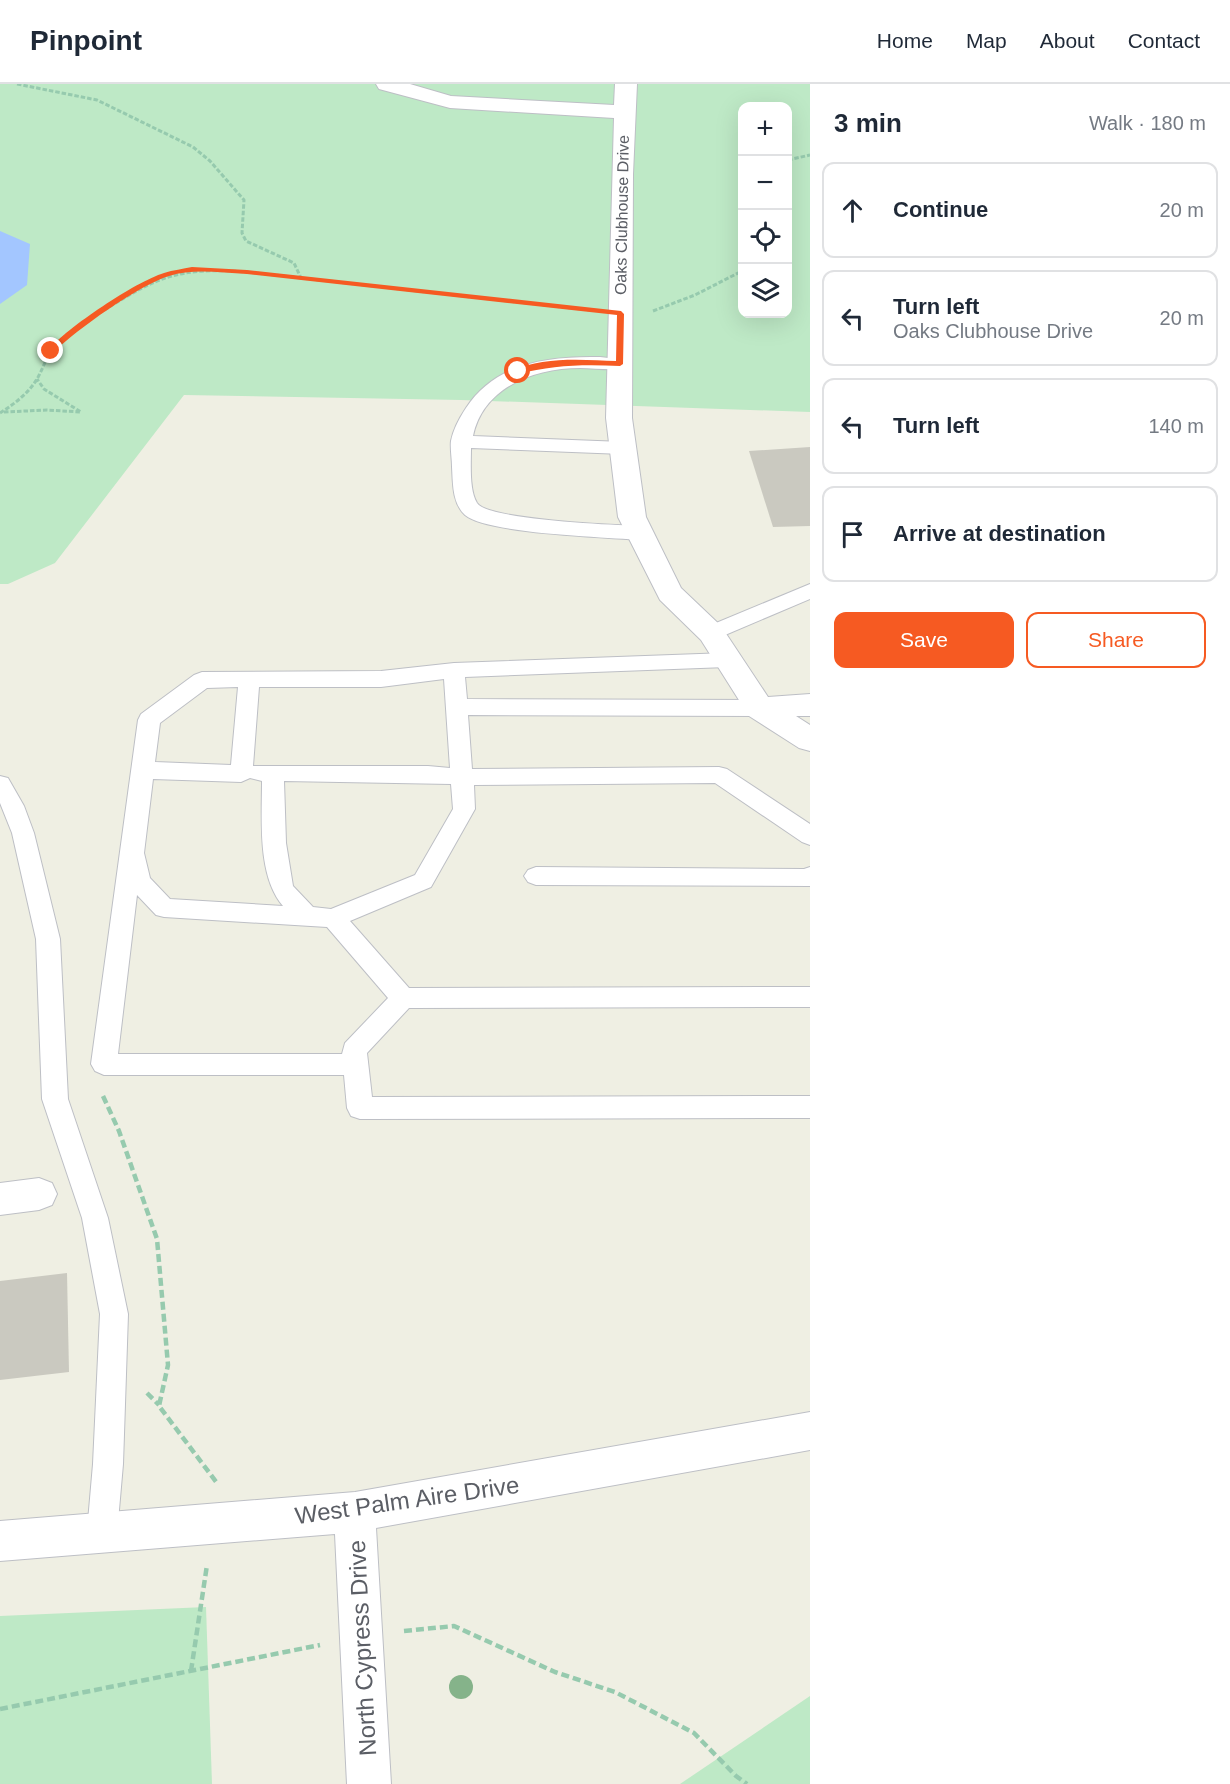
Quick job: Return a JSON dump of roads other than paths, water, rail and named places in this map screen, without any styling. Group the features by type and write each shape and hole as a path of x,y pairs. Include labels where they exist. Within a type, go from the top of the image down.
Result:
{"street":[{"name":"Oaks Clubhouse Drive","path":"387,84 450,102 624,112"},
{"name":"Oaks Clubhouse Drive","path":"626,84 619,418 632,517 670,593 711,633 760,708 810,740"},
{"path":"760,708 810,705"},
{"path":"0,1199 39,1194"},
{"name":"West Palm Aire Drive","path":"0,1541 355,1512 810,1431"},
{"name":"North Cypress Drive","path":"355,1512 369,1784"}],"lane":[{"path":"620,364 575,362 545,365 518,371 495,385 467,422 460,442 465,499 473,511 495,520 640,533"},
{"path":"460,442 623,448"},
{"path":"711,633 809,594"},
{"path":"356,1065 104,1064 149,720 202,680 381,679 454,670 727,660"},
{"path":"132,852 140,882 164,908 333,918 423,881 464,808 454,670"},
{"path":"241,774 249,680"},
{"path":"456,707 760,708"},
{"path":"143,770 241,774 428,774 461,777 719,776 810,836"},
{"path":"273,773 274,843 282,889 307,916"},
{"path":"0,784 13,806 23,833 48,939 55,1099 95,1218 114,1314 108,1464 102,1533"},
{"path":"536,876 808,878 810,876"},
{"path":"333,918 403,998"},
{"path":"810,997 403,998 354,1050 360,1108 810,1107"}],"water":[{"path":"0,231 30,244 27,285 0,304"}]}
